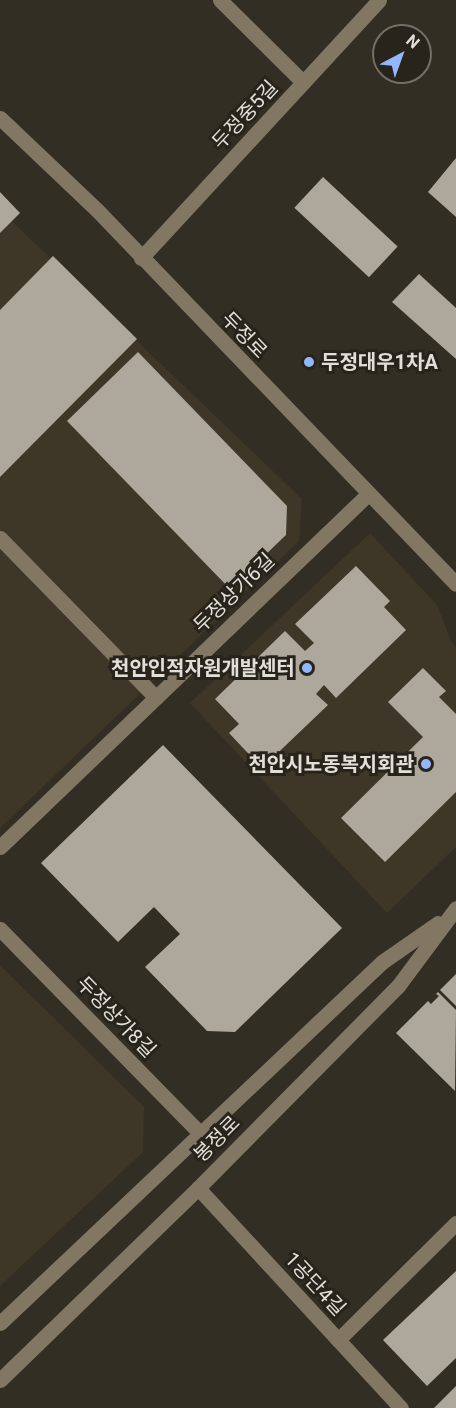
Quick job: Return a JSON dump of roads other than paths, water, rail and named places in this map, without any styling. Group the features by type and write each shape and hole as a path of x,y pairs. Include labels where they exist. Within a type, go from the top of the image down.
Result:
{"street":[{"path":"220,0 303,82"},
{"name":"두정중5길","path":"141,258 379,0"},
{"name":"두정로","path":"0,118 141,258 367,495 456,584"},
{"name":"두정상가6길","path":"0,847 367,495"},
{"path":"0,538 156,698"},
{"name":"봉정로","path":"0,1323 382,962 453,912"},
{"name":"봉정로","path":"0,1380 198,1188 398,986 453,912"},
{"name":"두정상가8길","path":"0,929 201,1134"},
{"name":"1공단4길","path":"198,1188 401,1408"},
{"path":"338,1340 456,1224"}],"place":[{"name":"두정대우1차A","path":"309,362"},
{"name":"천안인적자원개발센터","path":"307,668"},
{"name":"천안시노동복지회관","path":"426,764"}]}
